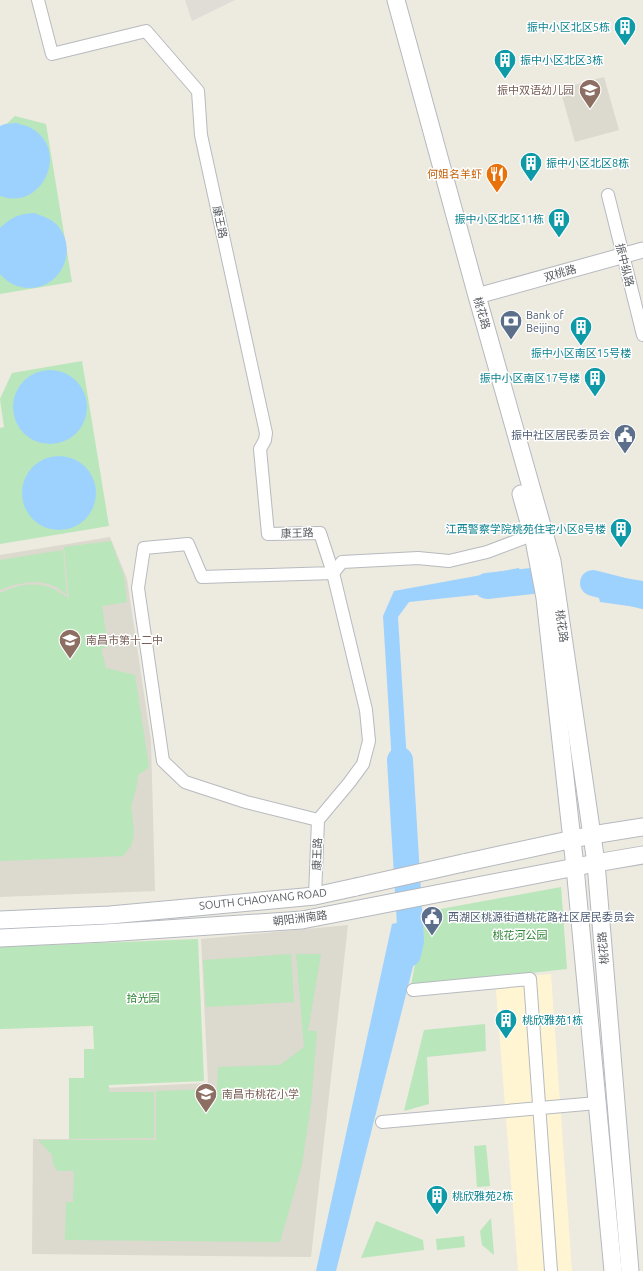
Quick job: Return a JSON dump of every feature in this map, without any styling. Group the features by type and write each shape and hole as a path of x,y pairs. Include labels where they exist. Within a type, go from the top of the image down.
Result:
{"main road":[{"name":"桃花路","path":"386,0 532,535 545,598 575,867 612,1271"},
{"name":"桃花路","path":"396,0 477,296 552,561 596,863 630,1271"},
{"name":"SOUTH CHAOYANG ROAD","path":"0,920 110,915 315,896 571,839 643,827"},
{"name":"朝阳洲南路","path":"0,938 302,920 643,855"}],"street":[{"name":"康王路","path":"38,0 52,54 146,31 198,92 201,134 266,433 265,440 260,449 268,534 320,533 333,573"},
{"name":"振中纵路","path":"608,195 643,335"},
{"name":"双桃路","path":"477,296 643,250"},
{"path":"333,573 366,710 368,741 363,764 318,820 246,802 185,782 163,761 138,588 144,548 188,544 202,577 333,573 342,562 418,558 449,561 487,552 532,535"},
{"name":"康王路","path":"315,896 318,820"},
{"path":"412,990 530,980 551,1271"},
{"path":"382,1122 597,1104"}],"shaded area":[{"path":"185,0 235,0 192,21"},
{"name":"振中双语幼儿园","path":"604,77 619,130 575,142 560,89"},
{"name":"南昌市第十二中","path":"110,537 127,579 151,741 155,891 0,897 0,555"},
{"name":"南昌市桃花小学","path":"348,925 311,1257 32,1254 33,1139 86,1139 85,1089 208,1083 201,939"},
{"path":"551,974 572,1271 518,1271 495,979"}],"green space":[{"path":"15,116 46,124 72,282 0,294 0,130"},
{"path":"82,361 109,526 0,544 0,428 4,427 0,399 12,373"},
{"name":"南昌市第十二中","path":"111,541 124,577 127,602 102,606 108,647 101,649 106,668 135,675 149,767 138,775 131,806 134,831 131,846 123,856 0,861 0,593 19,586 32,584 52,588 69,598 64,547"},
{"path":"63,550 67,595 56,587 41,582 27,582 0,590 0,560"},
{"name":"桃花河公园","path":"561,887 567,969 411,986 424,912"},
{"name":"拾光园","path":"198,939 204,1081 109,1085 109,1092 154,1092 154,1138 69,1139 69,1078 84,1078 84,1049 94,1049 93,1026 0,1029 0,947"},
{"path":"291,954 294,1002 206,1007 203,960"},
{"path":"296,954 321,954 308,1031 317,1031 311,1104 302,1165 280,1242 65,1240 66,1202 73,1202 74,1171 58,1171 53,1165 52,1155 38,1140 156,1140 156,1091 217,1089 218,1067 280,1065 304,1047"},
{"path":"485,1024 486,1051 427,1057 429,1104 404,1111 424,1030"},
{"path":"486,1145 490,1186 477,1187 474,1146"},
{"path":"491,1218 494,1255 482,1245 480,1231"},
{"path":"376,1221 423,1240 424,1250 361,1258"},
{"path":"464,1236 465,1247 437,1250 436,1239"}],"water":[{"path":"17,123 29,127 42,136 48,148 50,162 47,175 40,186 29,195 16,198 0,196 0,126"},
{"path":"34,213 49,219 56,224 63,233 67,254 64,265 59,274 51,281 41,286 25,288 13,284 0,274 0,228 8,221 16,217"},
{"path":"43,370 57,370 64,372 77,380 85,393 87,407 85,421 77,434 64,442 57,444 43,444 36,442 23,434 15,421 13,414 13,400 15,393 23,380 36,372"},
{"path":"52,456 66,456 80,462 90,472 96,486 94,507 90,514 80,524 66,530 52,530 38,524 28,514 22,500 22,486 28,472 38,462"},
{"path":"519,568 523,590 409,602 398,617 409,794 394,796 383,616 394,591"},
{"path":"593,573 643,581 643,608 600,602"},
{"path":"418,918 420,939 336,1271 316,1271 392,924"}],"waterway":[{"path":"487,586 532,581"},
{"path":"593,583 643,596"},
{"path":"400,760 411,941 408,954"}],"place":[{"name":"振中小区北区5栋","path":"625,46"},
{"name":"振中小区北区3栋","path":"505,80"},
{"name":"振中双语幼儿园","path":"590,110"},
{"name":"振中小区北区8栋","path":"531,182"},
{"name":"何姐名羊虾","path":"497,194"},
{"name":"振中小区北区11栋","path":"559,238"},
{"name":"Bank of Beijing","path":"511,340"},
{"name":"振中小区南区15号楼","path":"581,346"},
{"name":"振中小区南区17号楼","path":"595,398"},
{"name":"振中社区居民委员会","path":"625,454"},
{"name":"江西警察学院桃苑住宅小区8号楼","path":"621,548"},
{"name":"南昌市第十二中","path":"70,660"},
{"name":"西湖区桃源街道桃花路社区居民委员会","path":"432,936"},
{"name":"桃欣雅苑1栋","path":"506,1040"},
{"name":"南昌市桃花小学","path":"206,1114"},
{"name":"桃欣雅苑2栋","path":"437,1216"}]}
